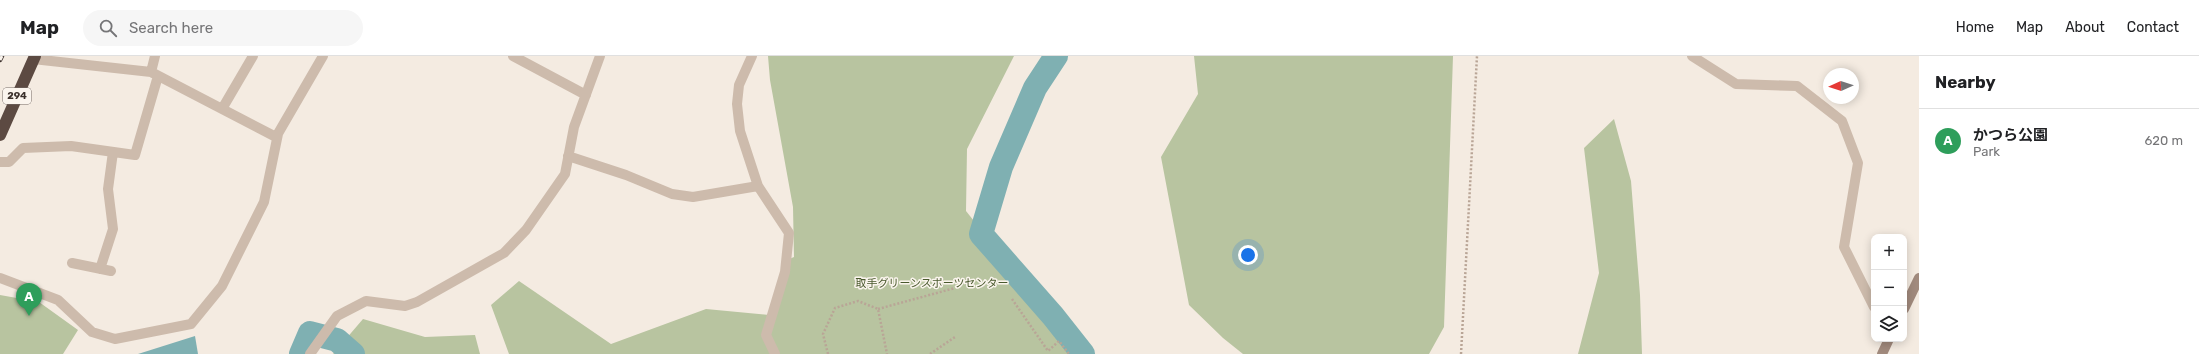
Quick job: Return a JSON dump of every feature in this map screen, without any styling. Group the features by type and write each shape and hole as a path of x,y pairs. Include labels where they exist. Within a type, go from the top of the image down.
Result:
{"highway":[{"name":"294","path":"0,136 34,57"}],"street":[{"path":"0,162 9,162 23,148 71,146 136,155 154,74 154,56"},
{"path":"222,109 253,56"},
{"path":"0,278 58,300 92,332 115,339 191,324 222,286 264,202 278,134 322,56"},
{"path":"513,56 586,95"},
{"path":"310,354 336,316 366,301 405,306 417,302 504,253 526,230 552,196 565,174 574,126 600,56"},
{"path":"752,56 739,85 737,104 740,132 758,186 789,233 785,272 766,335 775,354"},
{"path":"1692,56 1736,84 1797,86 1842,121 1858,163 1844,247 1874,306"},
{"path":"34,57 154,74 276,137 278,134"},
{"path":"100,269 113,229 108,189 113,152"},
{"path":"568,156 626,175 672,194 693,197 758,186"},
{"path":"72,263 111,271"},
{"path":"1905,306 1919,278"},
{"path":"1882,354 1888,342"}],"path":[{"path":"1461,354 1477,56"},
{"path":"828,354 823,334 835,308 858,301 878,309 955,288"},
{"path":"1012,299 1048,351 1059,341 1069,354"},
{"path":"878,309 886,354"},
{"path":"930,354 956,337"}],"green space":[{"name":"取手グリーンスポーツセンター","path":"768,56 1014,56 967,149 966,211 1080,354 509,354 491,305 519,281 611,344 706,309 769,315 787,260 794,257 793,207 770,80"},
{"path":"1194,56 1453,56 1444,327 1429,354 1243,354 1223,338 1189,305 1161,157 1198,94"},
{"path":"1614,119 1631,181 1640,295 1642,354 1578,354 1599,273 1584,148"},
{"path":"0,295 39,302 78,330 63,354 0,354"},
{"path":"363,319 425,337 475,335 480,354 333,354"}],"water":[{"path":"195,336 198,354 138,354"}],"waterway":[{"path":"1056,56 1035,88 1001,167 981,234 1053,316 1083,354"},
{"path":"301,354 310,333 337,340 353,354"}],"railway":[{"path":"0,60 2,56"}],"place":[{"name":"かつら公園","path":"29,316"}]}
